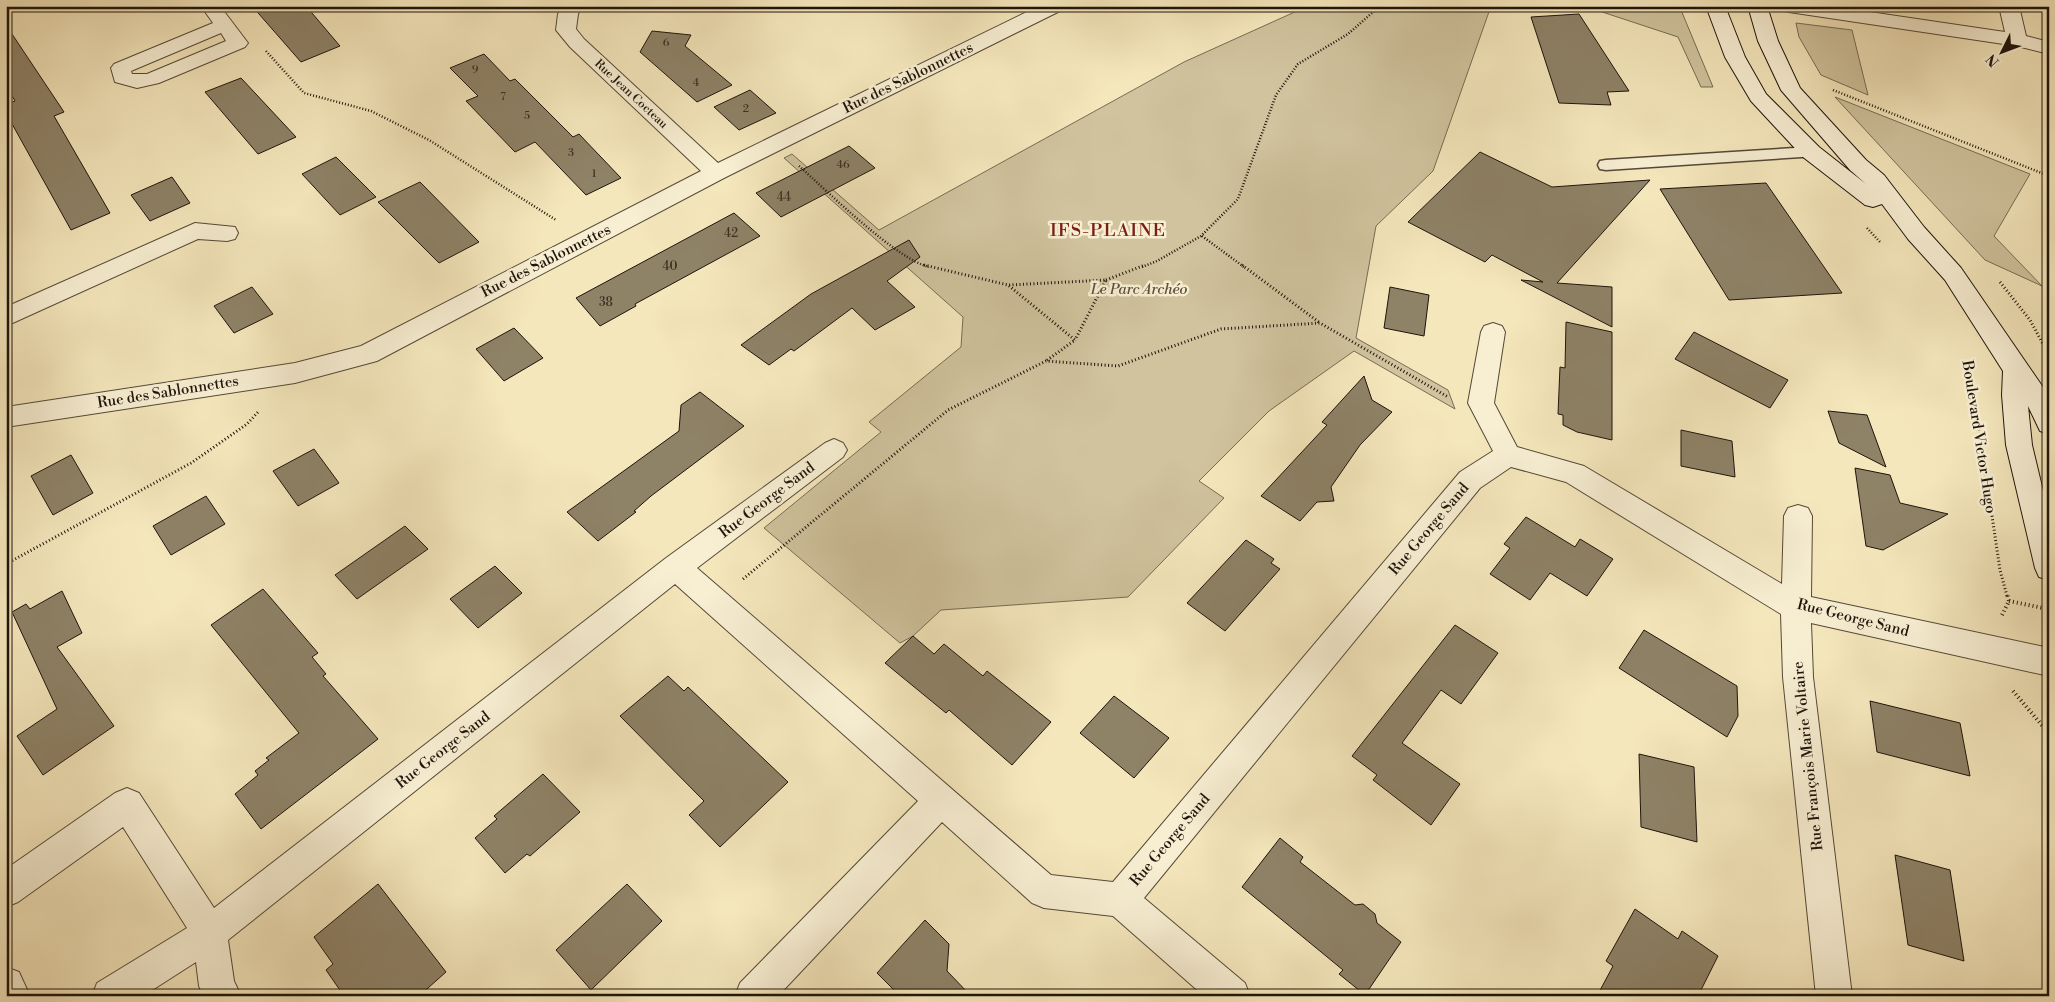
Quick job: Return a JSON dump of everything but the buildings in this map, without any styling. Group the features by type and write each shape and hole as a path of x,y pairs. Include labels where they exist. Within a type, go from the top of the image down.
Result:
{"street":[{"path":"210,6 238,42 152,79 137,82 122,78 121,68 138,59 224,25"},
{"name":"Rue Jean Cocteau","path":"573,6 568,14 566,30 577,43 716,173"},
{"name":"Rue des Sablonnettes","path":"6,417 295,373 368,354 716,173 1054,6"},
{"path":"1714,6 1735,57 1758,97 1811,152 1916,233"},
{"path":"1758,6 1768,41 1791,90 1858,165 1876,180 1916,233 1953,274 2042,406 2049,424"},
{"path":"1790,6 2017,40 2049,48"},
{"path":"2009,6 2017,40"},
{"path":"6,317 195,231 227,233"},
{"path":"1493,332 1481,403 1508,455"},
{"path":"2016,370 2013,397 2020,458 2049,568"},
{"name":"Rue George Sand","path":"110,996 210,933 676,567 834,450"},
{"name":"Rue George Sand","path":"676,567 1044,891 1120,900 1470,480 1508,455 1574,474 1796,607 2049,662"},
{"name":"Rue François Marie Voltaire","path":"1798,516 1796,607 1798,676 1834,996"},
{"path":"753,996 941,800"},
{"path":"6,890 127,804 210,933 217,986 224,996"},
{"path":"1120,900 1232,996"},
{"path":"6,985 12,996"}],"lane":[{"path":"1606,165 1777,152 1811,152"}],"path":[{"path":"774,144 875,232 918,264 1008,286 1106,280 1157,260 1202,236 1238,199 1276,95 1298,64 1348,34 1380,6"},
{"path":"238,42 262,47 304,93 371,111 430,140 586,241"},
{"path":"1825,86 2049,176"},
{"path":"1861,222 1882,244"},
{"path":"1202,236 1320,323 1452,400 1481,403"},
{"path":"715,602 948,410 1046,361 1075,340 1106,280"},
{"path":"1008,286 1075,340"},
{"path":"1046,361 1118,366 1221,329 1320,323"},
{"name":"Boulevard Victor Hugo","path":"1968,357 1998,560 2009,601"},
{"path":"6,564 191,462 247,424 295,373"},
{"path":"1998,621 2009,601 2043,608"},
{"path":"2011,688 2047,730 2049,741"}],"green space":[{"name":"Le Parc Archéo","path":"1308,6 1491,6 1433,171 1376,226 1356,338 1448,390 1455,409 1354,351 1269,411 1199,481 1224,498 1128,597 941,610 913,636 900,643 764,528 881,432 869,422 961,347 963,317 784,158 792,154 879,230 1184,62"},
{"path":"1584,6 1661,6 1681,10 1713,87 1701,87 1678,37"},
{"path":"1796,23 1852,30 1868,95 1821,75 1799,37"},
{"path":"1835,97 2030,174 1994,236 2042,286 1985,260"}],"district":[{"name":"IFS-PLAINE","path":"1108,230"}]}
